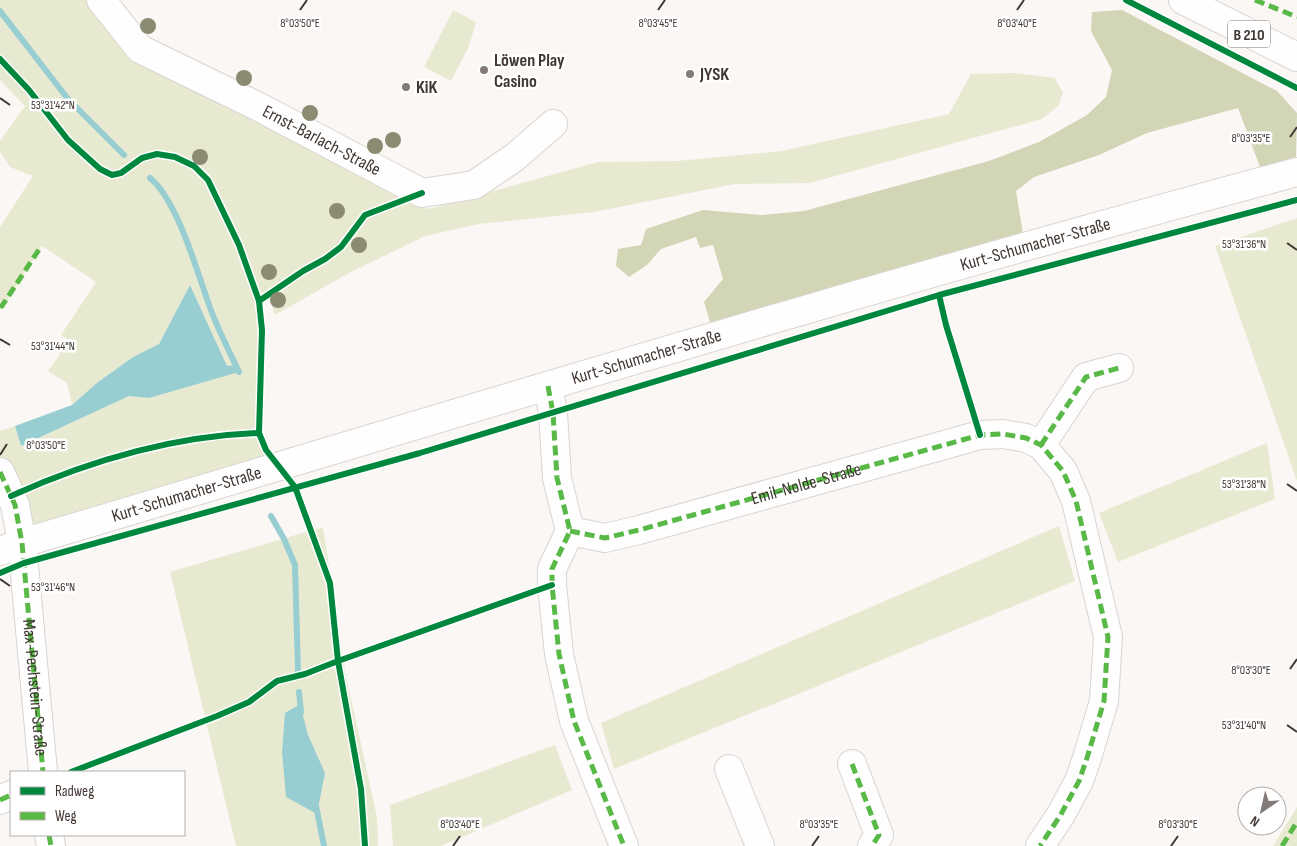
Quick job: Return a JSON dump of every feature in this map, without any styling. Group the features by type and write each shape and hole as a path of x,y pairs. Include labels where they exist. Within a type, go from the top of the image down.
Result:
{"street":[{"name":"Ernst-Barlach-Straße","path":"101,0 140,49 259,107 422,193 474,185 515,157 553,124"},
{"name":"B 210","path":"1183,0 1297,58"},
{"name":"Kurt-Schumacher-Straße","path":"11,547 548,386 1297,172"},
{"path":"1041,445 1086,377 1119,368"},
{"path":"548,386 554,413 557,478 570,531 552,570 559,654 574,721 624,846"},
{"name":"Emil-Nolde-Straße","path":"570,531 606,538 980,435 1002,434 1026,438 1041,445 1064,471 1076,501 1108,637 1104,701 1087,758 1079,781 1060,816 1040,846"},
{"name":"Max-Pechstein-Straße","path":"0,472 15,505 11,547 43,771"},
{"path":"852,764 880,835 872,846"},
{"path":"729,769 760,846"}],"green space":[{"path":"0,0 92,0 137,55 405,196 365,215 341,247 259,301 262,330 260,433 266,450 280,466 22,543 0,472 0,431 15,426 21,446 129,396 149,398 227,367 190,285 159,344 133,357 98,382 72,405 67,383 48,371 60,354 53,349 56,343 62,347 67,339 61,335 96,282 42,246 2,309 0,307 0,227 33,176 10,167 0,152 0,141 25,106 0,80"},
{"path":"453,10 476,22 469,46 451,81 424,67"},
{"path":"1122,10 1277,91 1297,113 1296,157 1260,167 1238,108 1147,133 1099,155 1034,177 1016,191 1023,234 711,325 704,302 723,279 713,245 700,248 696,237 661,249 647,265 629,277 616,266 618,249 641,245 646,229 703,210 761,215 804,211 989,161 1039,142 1087,115 1106,97 1112,70 1091,31 1092,12"},
{"path":"1014,73 1055,78 1063,93 1058,106 1042,119 810,183 735,184 594,212 479,224 425,236 347,274 275,315 269,298 308,271 327,262 343,249 367,218 409,202 429,209 598,162 677,161 782,151 949,114 971,74"},
{"path":"1297,218 1297,481 1215,246"},
{"path":"1267,443 1275,499 1118,562 1099,513"},
{"path":"1059,526 1075,581 614,769 601,723"},
{"path":"323,527 345,671 377,817 378,846 236,846 170,572"},
{"path":"555,745 572,790 441,846 393,846 390,805"},
{"path":"1297,807 1297,846 1273,846 1279,836 1287,836 1287,823"}],"water":[{"path":"190,285 227,366 236,365 239,372 149,398 129,396 21,446 15,426 72,405 98,382 133,357 159,344"},
{"path":"300,704 308,735 325,773 317,814 286,797 282,752 285,713"}],"waterway":[{"path":"0,11 68,99 124,155"},
{"path":"150,178 170,204 179,222 212,313 239,372"},
{"path":"271,516 284,539 295,565 298,672"},
{"path":"299,692 301,712"},
{"path":"316,806 324,846"}],"marked path":[{"path":"1255,0 1297,17"},
{"path":"0,304 2,306 40,248"},
{"path":"1041,445 1086,377 1119,368"},
{"path":"548,386 553,413 557,478 570,531 552,569 559,654 574,721 624,846"},
{"path":"570,531 605,538 980,435 1003,434 1026,438 1041,445 1063,471 1076,501 1108,637 1104,701 1087,758 1079,781 1060,816 1040,846"},
{"path":"0,472 15,505 22,543 43,771"},
{"path":"852,764 879,835 872,846"},
{"path":"0,800 10,795"},
{"path":"1282,846 1297,822"},
{"path":"49,836 51,846"}],"cycle path":[{"path":"1126,0 1297,88"},
{"path":"0,59 29,90 68,140 100,169 112,175 121,173 142,158 157,154 175,157 194,166 208,180 239,245 259,301 262,330 259,433 266,450 295,487 330,583 338,661 361,789 365,846"},
{"path":"259,301 341,247 365,215 422,193"},
{"path":"0,573 24,563 420,453 939,295 1297,200"},
{"path":"939,295 946,325 980,435"},
{"path":"11,496 101,461 163,445 195,439 259,433"},
{"path":"74,771 249,702 277,681 305,674 552,585"}],"place":[{"name":"Löwen Play Casino","path":"484,70"},
{"name":"JYSK","path":"690,74"},
{"name":"KiK","path":"406,87"}]}
